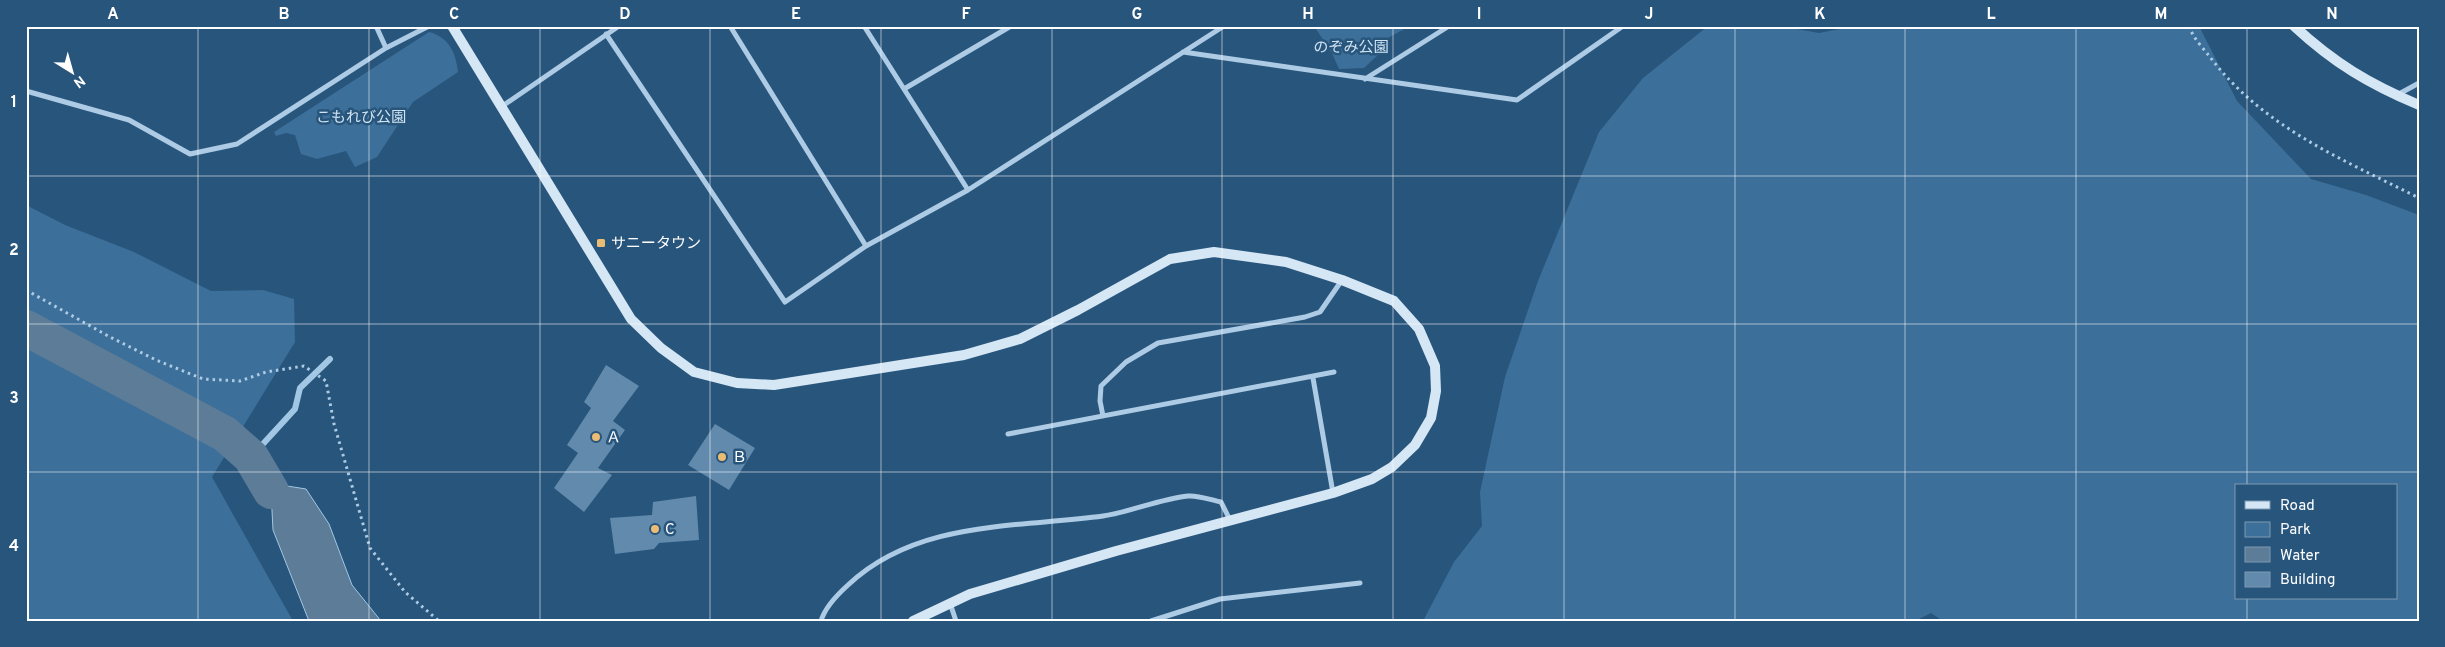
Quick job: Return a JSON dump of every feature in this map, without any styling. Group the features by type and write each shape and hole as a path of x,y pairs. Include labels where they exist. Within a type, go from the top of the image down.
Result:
{"street":[{"path":"376,26 386,48"},
{"path":"26,91 129,120 190,154 237,144 386,48 428,26"},
{"path":"452,26 631,319 662,348 694,372 736,383 774,385 964,355 1020,339 1170,260 1214,252 1286,262 1342,280 1394,301 1419,329 1435,366 1436,391 1431,418 1415,445 1392,467 1372,479 1334,493 1116,551 970,594 913,621"},
{"path":"501,107 619,26"},
{"path":"730,26 866,246"},
{"path":"864,26 968,190"},
{"path":"904,89 1011,26"},
{"path":"1364,79 1449,26"},
{"path":"1183,52 1517,100 1623,26"},
{"path":"2294,26 2311,43 2360,78 2419,105"},
{"path":"606,34 785,302 866,246 968,190 1220,27"},
{"path":"2397,96 2419,83"},
{"path":"1103,416 1100,401 1101,386 1126,362 1158,343 1306,317 1320,312 1342,280"},
{"path":"1008,434 1313,378 1334,372"},
{"path":"1313,378 1334,493"},
{"path":"820,621 839,593 866,568 902,548 940,536 1000,526 1104,516 1189,496 1221,502 1230,521"},
{"path":"1151,621 1220,599 1360,582"},
{"path":"950,603 956,621"}],"path":[{"path":"2189,26 2226,78 2273,119 2299,138 2419,198"},
{"path":"26,290 118,341 156,360 204,379 240,381 266,372 304,366 326,381 334,424 370,548 405,592 439,621"}],"green space":[{"name":"のぞみ公園","path":"1314,26 1410,26 1373,46 1378,55 1364,68 1339,69 1332,53"},
{"path":"1708,26 1781,26 1819,33 1855,26 2199,26 2237,101 2311,179 2366,195 2419,215 2419,621 1943,621 1931,613 1915,621 1423,621 1454,562 1482,526 1480,492 1505,377 1538,281 1599,132 1643,78"},
{"name":"こもれび公園","path":"429,32 442,38 450,47 458,72 413,102 377,157 355,167 346,151 317,159 301,154 295,135 286,133 276,136 274,132"},
{"path":"26,205 65,225 134,252 211,291 263,290 294,299 295,342 212,477 293,621 26,621"}],"water":[{"path":"281,485 306,489 329,524 352,585 381,621 309,621 273,530 271,491"}],"building":[{"name":"Ａ","path":"606,365 639,386 613,421 625,430 598,468 612,475 584,512 554,488 578,453 567,445 591,408 584,402"},
{"name":"Ｂ","path":"715,424 755,448 729,490 688,465"},
{"name":"C","path":"696,496 699,540 659,543 654,549 615,554 610,518 652,515 653,502"}],"waterway":[{"path":"26,328 225,434 251,457 271,491"},
{"path":"251,457 295,409 300,388 330,359"}],"place":[{"name":"サニータウン","path":"601,243"},
{"name":"Ａ","path":"596,437"},
{"name":"Ｂ","path":"722,457"},
{"name":"C","path":"655,529"}]}
